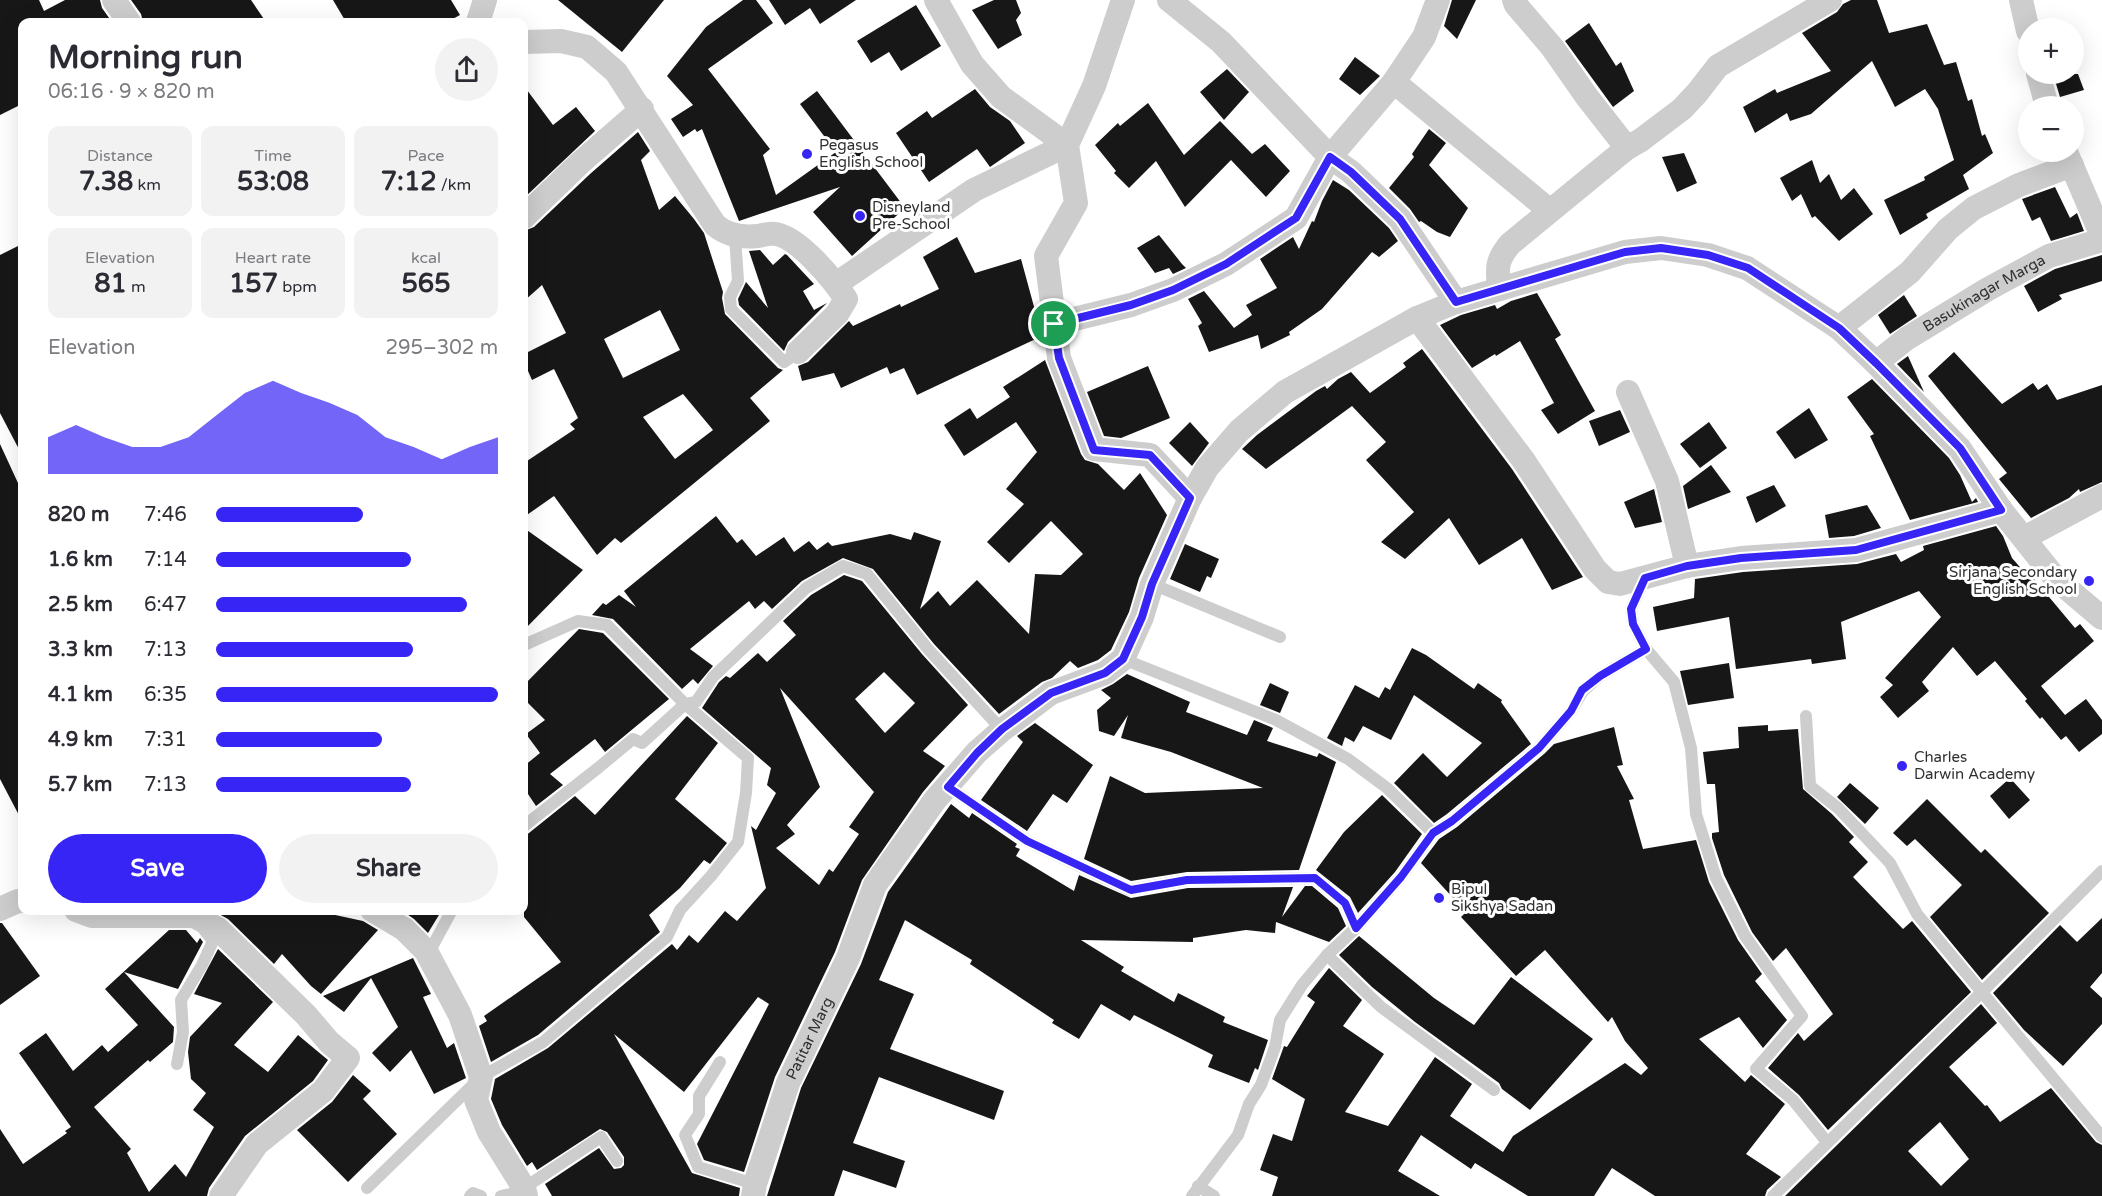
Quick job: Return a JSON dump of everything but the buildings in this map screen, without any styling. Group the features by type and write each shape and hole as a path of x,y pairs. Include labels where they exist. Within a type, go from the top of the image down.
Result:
{"street":[{"path":"114,0 126,18"},
{"path":"479,18 485,0"},
{"path":"936,0 972,64 1001,97 1067,145"},
{"path":"1169,0 1221,42 1330,157 1351,172 1400,219 1456,302"},
{"path":"1054,324 1131,305 1173,290 1226,264 1296,218 1330,157 1394,82 1424,37 1438,0"},
{"path":"1514,0 1627,148"},
{"path":"1499,289 1497,267 1500,255 1510,244 1627,148 1682,109 1718,66 1830,0"},
{"path":"2021,0 2025,18"},
{"path":"1121,1 1094,86 1067,145 1076,203 1046,256 1054,324 1059,358 1094,450 1150,455 1190,498"},
{"path":"528,42 561,41 587,47 616,72 642,109 696,199 715,225 735,236 753,237 774,233 792,239 836,284 846,298 837,314 798,352"},
{"path":"1394,82 1549,210"},
{"path":"528,213 580,163 642,109"},
{"path":"836,284 974,190 1067,145"},
{"path":"1839,328 1910,272 1948,229 1974,208 2062,162"},
{"path":"2071,162 2102,238"},
{"name":"Basukinagar Marga","path":"1876,363 1906,339 1988,289 2049,256 2102,238"},
{"path":"1123,659 1142,617 1152,584 1190,498 1208,468 1239,431 1285,392 1417,318 1456,302 1625,252 1661,248 1708,255 1748,268 1839,328 1960,448 2001,510 2056,579 2102,618"},
{"path":"1417,318 1524,461 1595,569 1608,582 1620,584 1687,566 1741,558 1856,550 2001,510"},
{"path":"1628,392 1667,481 1687,566"},
{"path":"2024,538 2102,496"},
{"name":"Patitar Marg","path":"754,1190 788,1083 848,958 875,885 922,817 977,753 1002,729 1051,693 1105,673 1123,659"},
{"path":"0,909 18,901"},
{"path":"89,915 127,915"},
{"path":"200,915 218,929 306,1015 329,1042 348,1058 322,1091 257,1144 222,1196"},
{"path":"381,915 404,928 426,951 460,1015 481,1077 476,1100 519,1193"}],"lane":[{"path":"735,236 738,281 730,297 731,309 784,362 798,352"},
{"path":"528,823 633,739 642,743 685,704 696,702 713,677 806,588 843,566 867,574 928,649 1002,729"},
{"path":"1645,578 1631,609 1633,624 1646,649 1674,682 1691,748 1696,814 1716,878 1744,936 1802,1016 1756,1069 1793,1100 1827,1142"},
{"path":"1152,584 1280,637"},
{"path":"367,1188 481,1077 543,1042 667,937 680,910 738,842 746,793 748,758 685,704 607,625 578,621 528,643"},
{"path":"1214,1196 1195,1191 1238,1135 1249,1104 1261,1085 1280,1020 1302,985 1327,955 1356,928 1401,877 1433,833 1452,821 1539,748 1571,711 1582,690 1600,676 1646,649"},
{"path":"1123,659 1276,720 1348,759 1387,788 1433,833"},
{"path":"1806,716 1810,786 1838,808 1890,863 1917,914 2102,1137"},
{"path":"948,787 1027,841 1131,890 1187,880 1315,878 1345,903 1356,928"},
{"path":"1773,1196 2102,871"},
{"path":"177,1064 183,1032 181,1000 202,966 213,941 198,915"},
{"path":"404,928 432,948 449,915"},
{"path":"1327,955 1381,1006 1494,1090"},
{"path":"720,1062 699,1096 699,1114 684,1135 698,1167 754,1190"},
{"path":"519,1193 601,1137 617,1161"},
{"path":"470,1196 473,1193 481,1196"}],"place":[{"name":"Pegasus English School","path":"807,154"},
{"name":"Disneyland Pre-School","path":"860,216"},
{"name":"Sirjana Secondary English School","path":"2089,581"},
{"name":"Charles Darwin Academy","path":"1902,766"},
{"name":"Bipul Sikshya Sadan","path":"1439,898"}],"route":[{"path":"1330,157 1351,172 1400,219 1456,302 1625,252 1661,248 1708,255 1748,268 1839,328 1876,363 1960,448 2001,510 1856,550 1741,558 1687,566 1645,578 1631,609 1633,624 1646,649 1600,676 1582,690 1571,711 1539,748 1452,821 1433,833 1401,877 1356,928 1345,903 1315,878 1187,880 1131,890 1027,841 948,787 977,753 1002,729 1051,693 1105,673 1123,659 1142,617 1152,584 1190,498 1150,455 1094,450 1059,358 1054,324 1131,305 1173,290 1226,264 1296,218 1330,157"}]}
